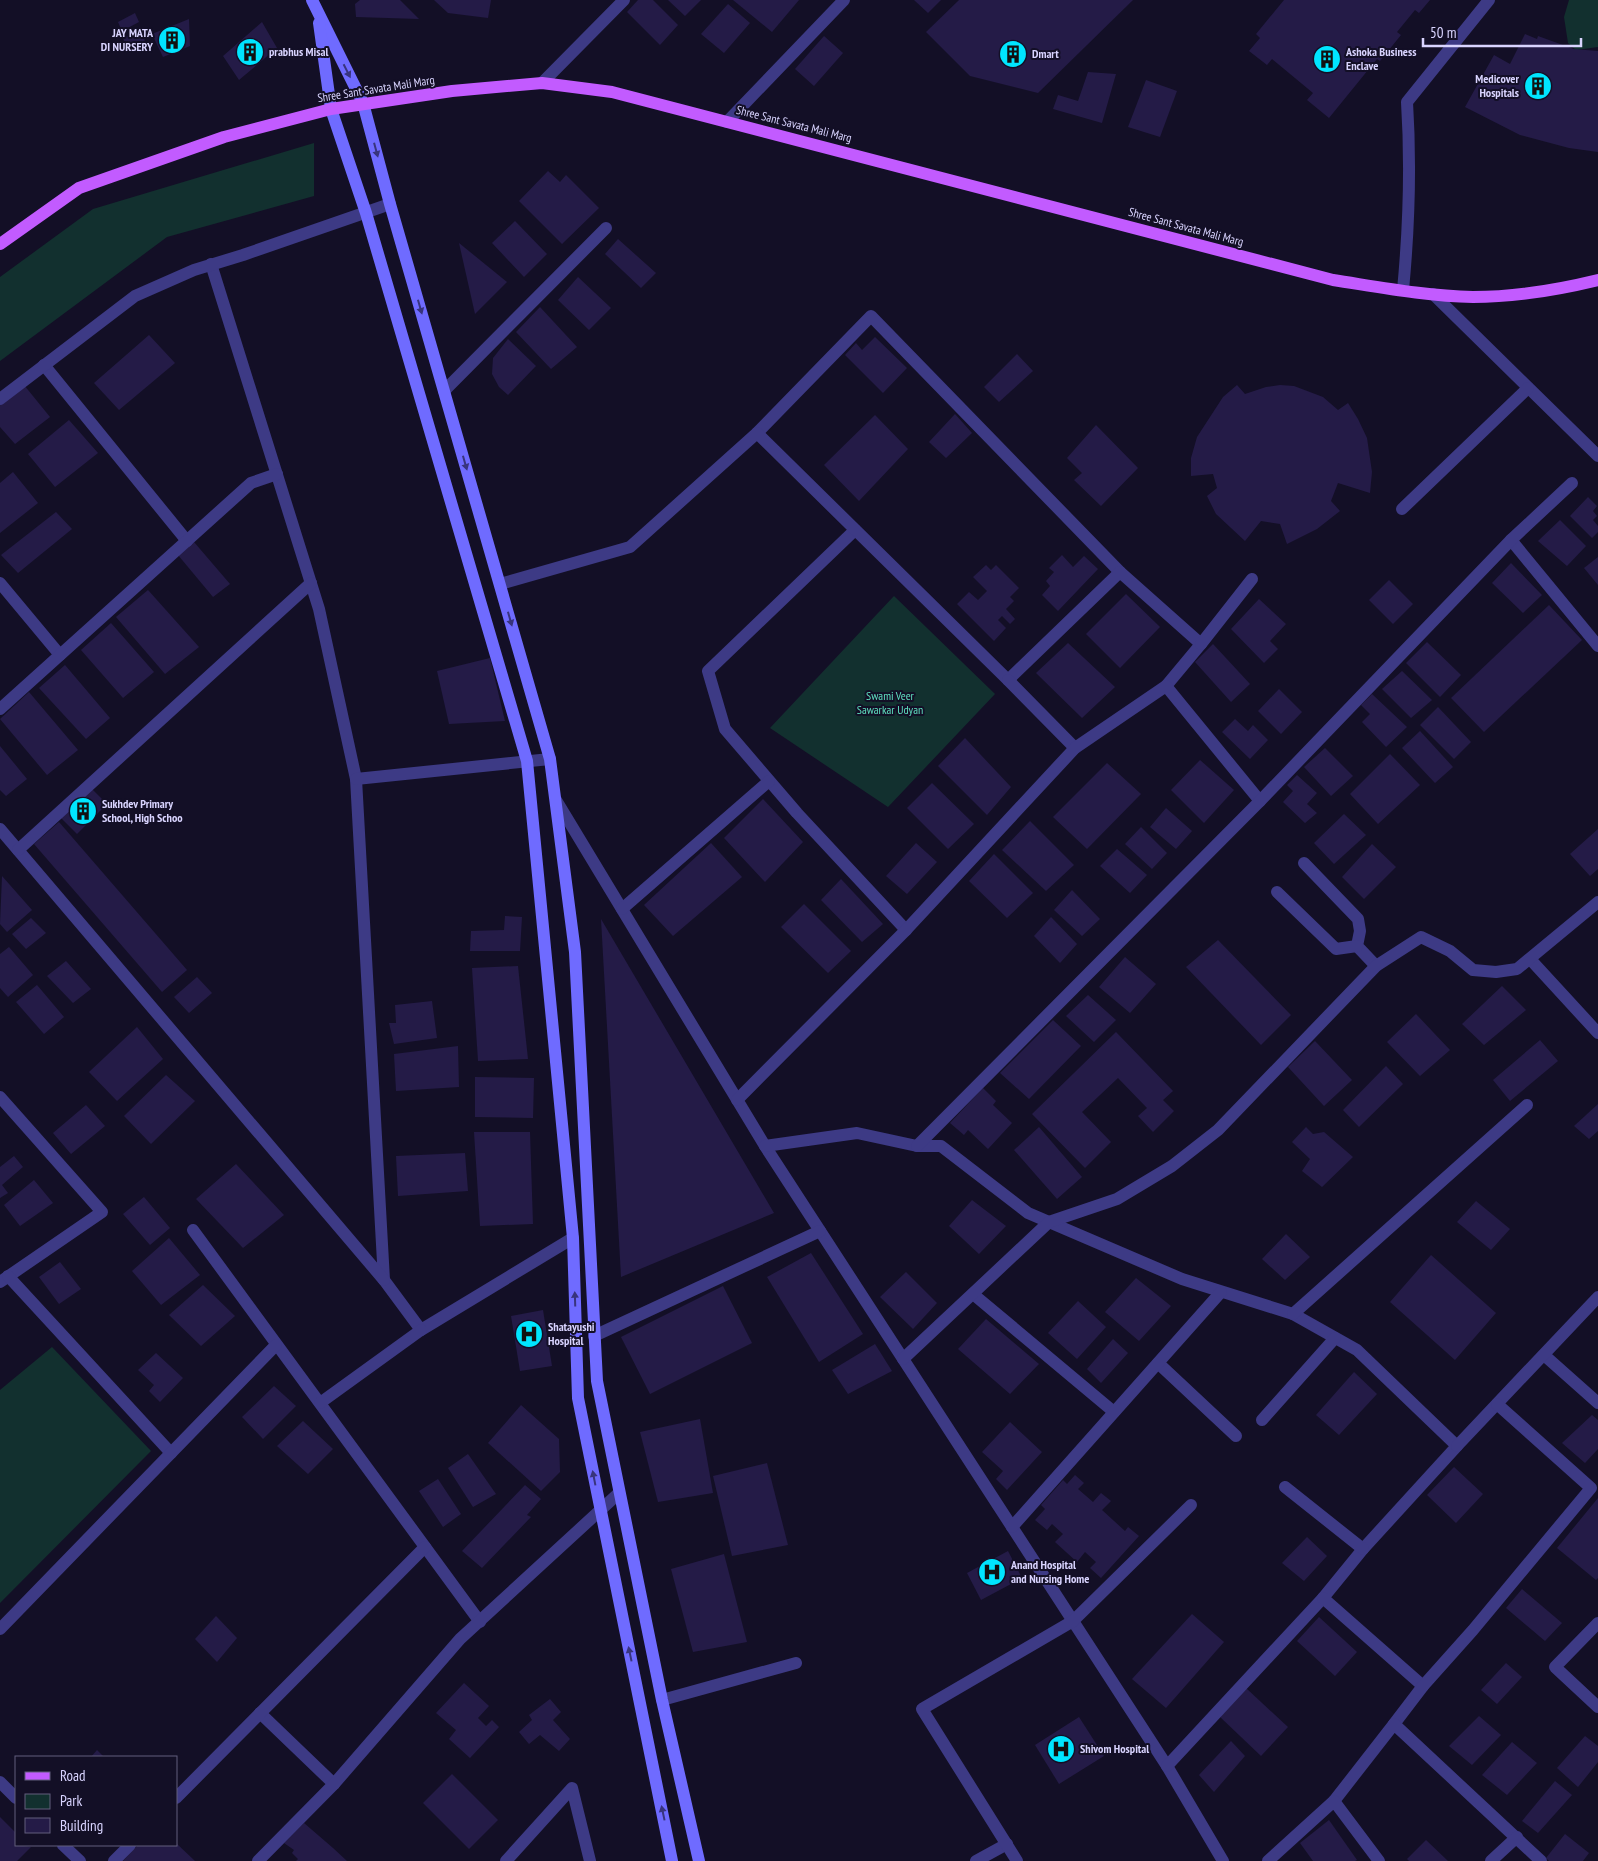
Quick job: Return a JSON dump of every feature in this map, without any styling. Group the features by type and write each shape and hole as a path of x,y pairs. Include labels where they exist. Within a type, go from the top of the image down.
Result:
{"main road":[{"path":"312,0 364,103 390,204 550,759 575,952 597,1381 662,1700 699,1861"},
{"path":"317,12 330,109 366,213 528,761 573,1238 578,1398 672,1861"},
{"name":"Shree Sant Savata Mali Marg","path":"0,244 79,188 224,137 330,109 364,103 452,91 542,83 612,92 1333,280 1433,294 1474,297 1527,294 1598,280"}],"street":[{"path":"542,83 624,0"},
{"path":"727,122 844,0"},
{"path":"1403,290 1409,223 1410,151 1407,102 1489,0"},
{"path":"0,399 135,296 194,270 390,204"},
{"path":"444,391 606,228"},
{"path":"211,264 320,609 356,779 384,1280"},
{"path":"1433,294 1598,456"},
{"path":"500,584 630,548 757,433 871,316 1120,572 1201,644"},
{"path":"44,366 187,541"},
{"path":"1402,509 1528,388"},
{"path":"757,433 1075,748"},
{"path":"0,709 251,483 277,474"},
{"path":"917,1146 1260,801 1511,540 1572,482"},
{"path":"855,530 708,671 725,729 769,781 906,930"},
{"path":"1511,540 1598,646"},
{"path":"1008,680 1120,572"},
{"path":"737,1100 906,930 1075,748 1166,686 1252,579"},
{"path":"0,583 60,656"},
{"path":"18,850 311,583"},
{"path":"1166,686 1260,801"},
{"path":"356,779 550,759"},
{"path":"622,910 769,781"},
{"path":"556,800 765,1146 1167,1766 1223,1861"},
{"path":"0,830 384,1280 422,1330"},
{"path":"1304,862 1358,919 1360,931 1357,946"},
{"path":"1277,892 1336,949 1357,946"},
{"path":"903,1359 1049,1222 1117,1199 1180,1160 1218,1130 1376,966 1421,937 1450,952 1473,970 1496,972 1517,970 1598,902"},
{"path":"1357,946 1376,966"},
{"path":"1530,959 1598,1033"},
{"path":"0,1097 102,1212 4,1279 171,1453"},
{"path":"1293,1314 1527,1105"},
{"path":"765,1146 857,1133 917,1146 941,1146 1028,1213 1182,1279 1293,1314 1357,1350 1457,1446"},
{"path":"193,1230 480,1622"},
{"path":"594,1336 820,1231"},
{"path":"320,1403 422,1330 573,1238"},
{"path":"1012,1527 1221,1292"},
{"path":"973,1294 1114,1412"},
{"path":"1167,1766 1323,1598 1363,1550 1457,1446 1598,1297"},
{"path":"1262,1420 1335,1338"},
{"path":"0,1629 276,1345"},
{"path":"1544,1355 1598,1403"},
{"path":"1158,1362 1236,1436"},
{"path":"1268,1861 1334,1801 1423,1686 1473,1630 1591,1488 1497,1404"},
{"path":"1285,1487 1363,1550"},
{"path":"258,1861 334,1784 460,1639 620,1493"},
{"path":"1018,1861 922,1709 1073,1621 1191,1505"},
{"path":"178,1796 426,1547"},
{"path":"1323,1598 1423,1686"},
{"path":"1598,1623 1555,1667 1598,1707"},
{"path":"662,1700 796,1663"},
{"path":"260,1714 334,1784"},
{"path":"1394,1724 1541,1861"},
{"path":"0,1782 15,1797"},
{"path":"506,1861 572,1788 590,1861"},
{"path":"1334,1801 1379,1861"},
{"path":"1491,1861 1517,1837"},
{"path":"976,1861 1007,1844"},
{"path":"64,1846 80,1861"},
{"path":"114,1861 129,1846"}],"green space":[{"path":"1569,0 1598,0 1598,47 1576,50 1568,43 1564,17"},
{"path":"314,143 314,196 167,237 0,361 0,277 93,209"},
{"name":"Swami Veer Sawarkar Udyan","path":"894,596 995,694 888,807 770,728"},
{"path":"52,1347 151,1451 0,1603 0,1390"}],"building":[{"path":"360,0 400,0 419,19 356,17 355,4"},
{"path":"434,0 491,0 488,18 448,13"},
{"path":"638,0 653,0 678,25 660,45 627,12"},
{"path":"668,0 701,0 685,16"},
{"path":"733,0 799,0 772,32"},
{"path":"914,0 941,0 928,13"},
{"name":"Dmart","path":"959,0 1133,0 1038,93 970,76 926,32"},
{"name":"Ashoka Business Enclave","path":"1284,0 1430,0 1419,13 1415,10 1397,32 1401,35 1380,61 1377,59 1329,118 1307,100 1313,93 1272,59 1267,65 1249,51 1260,38 1256,34"},
{"path":"728,4 750,23 724,53 701,34"},
{"path":"135,13 139,22 122,31 118,22"},
{"name":"JAY MATA DI NURSERY","path":"189,19 190,46 163,57 152,34"},
{"name":"prabhus Misal","path":"262,22 277,48 239,80 223,56"},
{"path":"143,33 145,42 126,49 123,37"},
{"name":"Medicover Hospitals","path":"1525,34 1537,39 1538,36 1574,49 1598,51 1598,152 1569,148 1520,135 1465,107 1494,55 1510,64"},
{"path":"824,36 843,53 814,86 795,69"},
{"path":"1088,72 1116,74 1102,123 1053,109 1058,95 1078,101"},
{"path":"1146,80 1177,91 1160,137 1128,127"},
{"path":"548,171 560,182 566,175 599,208 562,244 519,201"},
{"path":"515,221 547,254 524,277 492,243"},
{"path":"618,239 656,273 641,288 605,254"},
{"path":"459,243 507,282 475,314"},
{"path":"578,277 611,308 589,330 558,300"},
{"path":"540,307 577,347 551,369 516,332"},
{"path":"149,335 175,363 119,410 94,383"},
{"path":"875,337 907,368 883,393 845,355 856,343 862,350"},
{"path":"508,339 536,366 508,395 499,387 492,374 493,358"},
{"path":"1017,354 1033,371 999,402 984,387"},
{"path":"24,385 50,417 15,444 0,427 0,404"},
{"path":"1237,385 1245,394 1266,387 1294,386 1323,397 1338,410 1348,403 1367,438 1372,472 1370,493 1338,483 1331,501 1340,511 1317,529 1287,544 1280,524 1261,521 1245,541 1216,514 1207,496 1217,488 1213,474 1191,476 1191,458 1197,437 1223,397"},
{"path":"955,414 972,433 946,458 929,442"},
{"path":"875,415 908,449 859,501 824,465"},
{"path":"69,420 98,453 55,487 28,454"},
{"path":"1096,425 1138,468 1101,506 1074,480 1082,473 1067,458"},
{"path":"13,472 38,503 0,533 0,483"},
{"path":"1588,497 1597,506 1593,511 1597,516 1593,520 1598,526 1598,532 1592,538 1570,516"},
{"path":"56,512 72,529 18,573 1,555"},
{"path":"1560,520 1586,546 1567,566 1538,541"},
{"path":"194,542 230,584 213,597 178,555"},
{"path":"1062,555 1073,567 1084,556 1098,569 1058,611 1042,595 1050,586 1046,581 1054,572 1049,568"},
{"path":"1598,557 1598,585 1584,568"},
{"path":"1511,563 1542,595 1523,613 1492,583"},
{"path":"986,565 991,570 996,565 1019,588 1010,597 1014,601 1006,609 1015,619 1010,624 1002,616 998,620 1006,628 994,641 957,604 969,592 978,600 987,591 973,577"},
{"path":"1389,580 1413,604 1393,624 1369,600"},
{"path":"148,590 199,647 165,674 116,617"},
{"path":"1126,594 1160,627 1120,668 1086,634"},
{"path":"1259,599 1286,624 1270,641 1278,649 1264,663 1231,629"},
{"path":"1549,605 1582,640 1484,732 1451,698"},
{"path":"111,623 154,672 123,698 81,650"},
{"path":"1427,642 1461,675 1440,697 1406,663"},
{"path":"1068,643 1115,687 1082,718 1036,673"},
{"path":"1213,644 1250,684 1231,702 1195,662"},
{"path":"490,658 505,721 449,724 437,671"},
{"path":"65,665 110,718 86,739 39,688"},
{"path":"1402,671 1432,700 1411,718 1382,689"},
{"path":"1279,689 1302,712 1281,734 1258,711"},
{"path":"29,692 78,750 47,775 0,719"},
{"path":"1372,694 1407,727 1386,747 1362,722 1370,714 1361,705"},
{"path":"1438,707 1471,742 1454,759 1420,725"},
{"path":"1235,719 1248,731 1253,725 1268,740 1250,759 1222,732"},
{"path":"1420,731 1453,767 1435,783 1402,748"},
{"path":"965,738 1011,787 987,815 938,766"},
{"path":"0,746 27,779 6,796 0,790"},
{"path":"1325,748 1353,776 1331,796 1304,767"},
{"path":"1390,754 1420,785 1378,824 1350,794"},
{"path":"1200,760 1234,790 1204,823 1171,790"},
{"path":"1107,763 1141,794 1087,849 1053,817"},
{"path":"1297,775 1317,793 1307,804 1317,813 1305,823 1283,802 1293,791 1287,785"},
{"path":"932,783 974,824 948,849 907,808"},
{"name":"Sukhdev Primary School, High Schoo","path":"90,787 107,804 77,834 60,817"},
{"path":"763,799 803,842 765,882 724,838"},
{"path":"1166,808 1192,831 1176,849 1150,827"},
{"path":"1344,814 1366,835 1334,864 1314,843"},
{"path":"1030,821 1074,865 1046,891 1002,850"},
{"path":"59,822 187,970 162,992 34,844"},
{"path":"1141,827 1167,853 1152,869 1125,844"},
{"path":"1598,829 1598,869 1590,876 1570,854"},
{"path":"711,843 742,877 673,936 644,905"},
{"path":"916,843 937,862 907,894 886,876"},
{"path":"1372,844 1396,867 1364,899 1342,877"},
{"path":"1117,849 1147,875 1130,893 1100,866"},
{"path":"994,854 1033,893 1007,918 969,881"},
{"path":"2,876 32,910 7,932 0,924"},
{"path":"841,879 883,924 862,942 821,900"},
{"path":"1072,890 1100,919 1082,936 1054,910"},
{"path":"804,904 851,951 828,973 781,927"},
{"path":"505,916 522,917 520,951 470,951 471,931 504,930"},
{"path":"1051,917 1077,944 1060,963 1034,936"},
{"path":"31,918 46,933 26,949 12,934"},
{"path":"601,919 774,1213 621,1277"},
{"path":"1218,940 1291,1015 1261,1045 1186,967"},
{"path":"9,947 33,975 8,997 0,988 0,954"},
{"path":"1125,957 1156,984 1130,1013 1099,987"},
{"path":"66,961 91,989 73,1003 47,976"},
{"path":"518,966 528,1059 478,1061 472,968"},
{"path":"197,977 212,993 189,1013 174,997"},
{"path":"37,985 64,1017 44,1034 16,1002"},
{"path":"1502,986 1526,1010 1484,1045 1462,1024"},
{"path":"1088,995 1116,1020 1094,1042 1066,1016"},
{"path":"432,1001 437,1038 394,1044 389,1023 396,1023 395,1005"},
{"path":"1416,1014 1450,1050 1420,1076 1387,1042"},
{"path":"1053,1020 1081,1046 1029,1099 1000,1073"},
{"path":"137,1027 163,1059 117,1101 89,1072"},
{"path":"1116,1032 1173,1091 1163,1100 1174,1111 1153,1132 1138,1116 1147,1108 1118,1078 1082,1112 1111,1142 1085,1168 1032,1114"},
{"path":"1540,1040 1558,1061 1510,1101 1493,1080"},
{"path":"1315,1041 1352,1080 1324,1106 1288,1067"},
{"path":"458,1046 459,1087 396,1091 394,1054"},
{"path":"1386,1066 1403,1084 1359,1127 1343,1110"},
{"path":"166,1075 195,1101 151,1144 124,1116"},
{"path":"475,1077 534,1078 533,1118 475,1117"},
{"path":"983,1088 996,1101 993,1105 1012,1123 988,1149 968,1130 964,1135 950,1123"},
{"path":"1598,1104 1598,1131 1589,1139 1574,1126"},
{"path":"86,1105 105,1126 71,1154 53,1133"},
{"path":"1039,1127 1082,1177 1057,1199 1014,1150"},
{"path":"1306,1127 1313,1134 1324,1132 1353,1157 1322,1187 1302,1171 1310,1159 1292,1142"},
{"path":"474,1132 530,1132 533,1224 480,1226"},
{"path":"465,1153 468,1191 398,1196 396,1156"},
{"path":"14,1156 23,1167 2,1185 8,1193 0,1198 0,1167"},
{"path":"236,1164 284,1215 243,1248 196,1199"},
{"path":"34,1180 53,1203 20,1226 4,1205"},
{"path":"144,1197 170,1228 150,1245 123,1214"},
{"path":"972,1200 1006,1226 979,1254 949,1226"},
{"path":"1476,1201 1510,1229 1491,1250 1457,1222"},
{"path":"1286,1234 1310,1257 1285,1280 1262,1259"},
{"path":"169,1238 200,1275 161,1305 132,1271"},
{"path":"811,1253 863,1334 819,1362 767,1277"},
{"path":"1431,1255 1496,1313 1455,1360 1390,1302"},
{"path":"60,1262 81,1289 59,1304 39,1277"},
{"path":"906,1272 937,1303 913,1329 880,1297"},
{"path":"1136,1278 1171,1306 1139,1341 1105,1312"},
{"path":"203,1285 235,1316 201,1346 169,1315"},
{"path":"723,1286 752,1343 650,1394 621,1337"},
{"path":"1078,1301 1106,1327 1077,1359 1048,1333"},
{"path":"543,1310 552,1366 520,1371 511,1316"},
{"path":"986,1319 1039,1364 1010,1394 958,1349"},
{"path":"1113,1339 1128,1353 1101,1383 1087,1369"},
{"path":"875,1344 892,1371 848,1394 832,1370"},
{"path":"156,1353 183,1378 160,1402 149,1391 154,1385 138,1370"},
{"path":"1354,1372 1377,1394 1339,1435 1316,1415"},
{"path":"274,1386 296,1406 263,1439 242,1417"},
{"path":"521,1405 559,1439 560,1472 541,1491 488,1443"},
{"path":"1592,1415 1598,1420 1598,1449 1585,1463 1562,1443"},
{"path":"700,1419 713,1493 658,1502 640,1432"},
{"path":"303,1421 333,1449 308,1474 277,1446"},
{"path":"1010,1422 1042,1452 1007,1490 996,1479 1003,1471 982,1452"},
{"path":"468,1454 496,1494 473,1507 448,1468"},
{"path":"767,1463 788,1545 732,1556 713,1476"},
{"path":"1454,1467 1483,1494 1456,1523 1427,1495"},
{"path":"1075,1475 1084,1483 1078,1489 1093,1502 1101,1493 1111,1501 1102,1510 1125,1531 1128,1527 1139,1536 1101,1578 1090,1568 1096,1562 1085,1552 1077,1562 1055,1542 1063,1534 1052,1524 1047,1530 1035,1520 1045,1509 1041,1505 1063,1480 1067,1484"},
{"path":"438,1479 461,1514 443,1527 419,1491"},
{"path":"525,1485 541,1499 527,1515 531,1517 482,1568 462,1551"},
{"path":"1598,1498 1598,1578 1596,1580 1557,1548"},
{"path":"1307,1537 1327,1556 1304,1581 1282,1563"},
{"path":"1008,1551 1022,1578 981,1600 967,1573"},
{"path":"724,1554 747,1642 693,1652 671,1569"},
{"path":"1522,1589 1562,1623 1545,1641 1506,1608"},
{"path":"1192,1614 1224,1642 1166,1708 1132,1679"},
{"path":"216,1616 237,1638 217,1662 195,1639"},
{"path":"1319,1617 1357,1652 1335,1676 1297,1641"},
{"path":"1506,1663 1522,1677 1497,1704 1481,1690"},
{"path":"464,1683 489,1706 478,1718 486,1726 492,1720 499,1727 470,1758 449,1739 456,1730 436,1713"},
{"path":"1246,1688 1288,1727 1261,1756 1219,1716"},
{"path":"550,1699 561,1712 553,1720 570,1739 559,1751 540,1735 529,1744 519,1732 532,1720 529,1715"},
{"path":"1479,1716 1501,1735 1472,1765 1449,1746"},
{"path":"1079,1717 1104,1756 1059,1784 1035,1745"},
{"path":"1585,1736 1598,1746 1598,1762 1578,1787 1557,1768"},
{"path":"1231,1741 1245,1756 1214,1792 1199,1775"},
{"path":"1512,1742 1537,1763 1507,1795 1482,1775"},
{"path":"97,1750 103,1756 92,1756"},
{"path":"452,1774 498,1820 469,1849 423,1803"},
{"path":"1555,1781 1572,1795 1538,1833 1522,1821"},
{"path":"0,1817 15,1832 15,1846 31,1847 17,1861 0,1861"},
{"path":"1329,1820 1357,1860 1313,1861 1300,1843"},
{"path":"304,1823 347,1861 296,1861 298,1859 292,1853 294,1850 284,1843"},
{"path":"1565,1834 1589,1853 1583,1861 1549,1861 1546,1858"},
{"path":"1426,1840 1448,1861 1409,1861 1407,1859"},
{"path":"178,1845 195,1861 123,1861 137,1846"}],"place":[{"name":"JAY MATA DI NURSERY","path":"172,40"},
{"name":"prabhus Misal","path":"250,52"},
{"name":"Dmart","path":"1013,54"},
{"name":"Ashoka Business Enclave","path":"1327,59"},
{"name":"Medicover Hospitals","path":"1538,86"},
{"name":"Sukhdev Primary School, High Schoo","path":"83,811"},
{"name":"Shatayushi Hospital","path":"529,1334"},
{"name":"Anand Hospital and Nursing Home","path":"992,1572"},
{"name":"Shivom Hospital","path":"1061,1749"}]}
